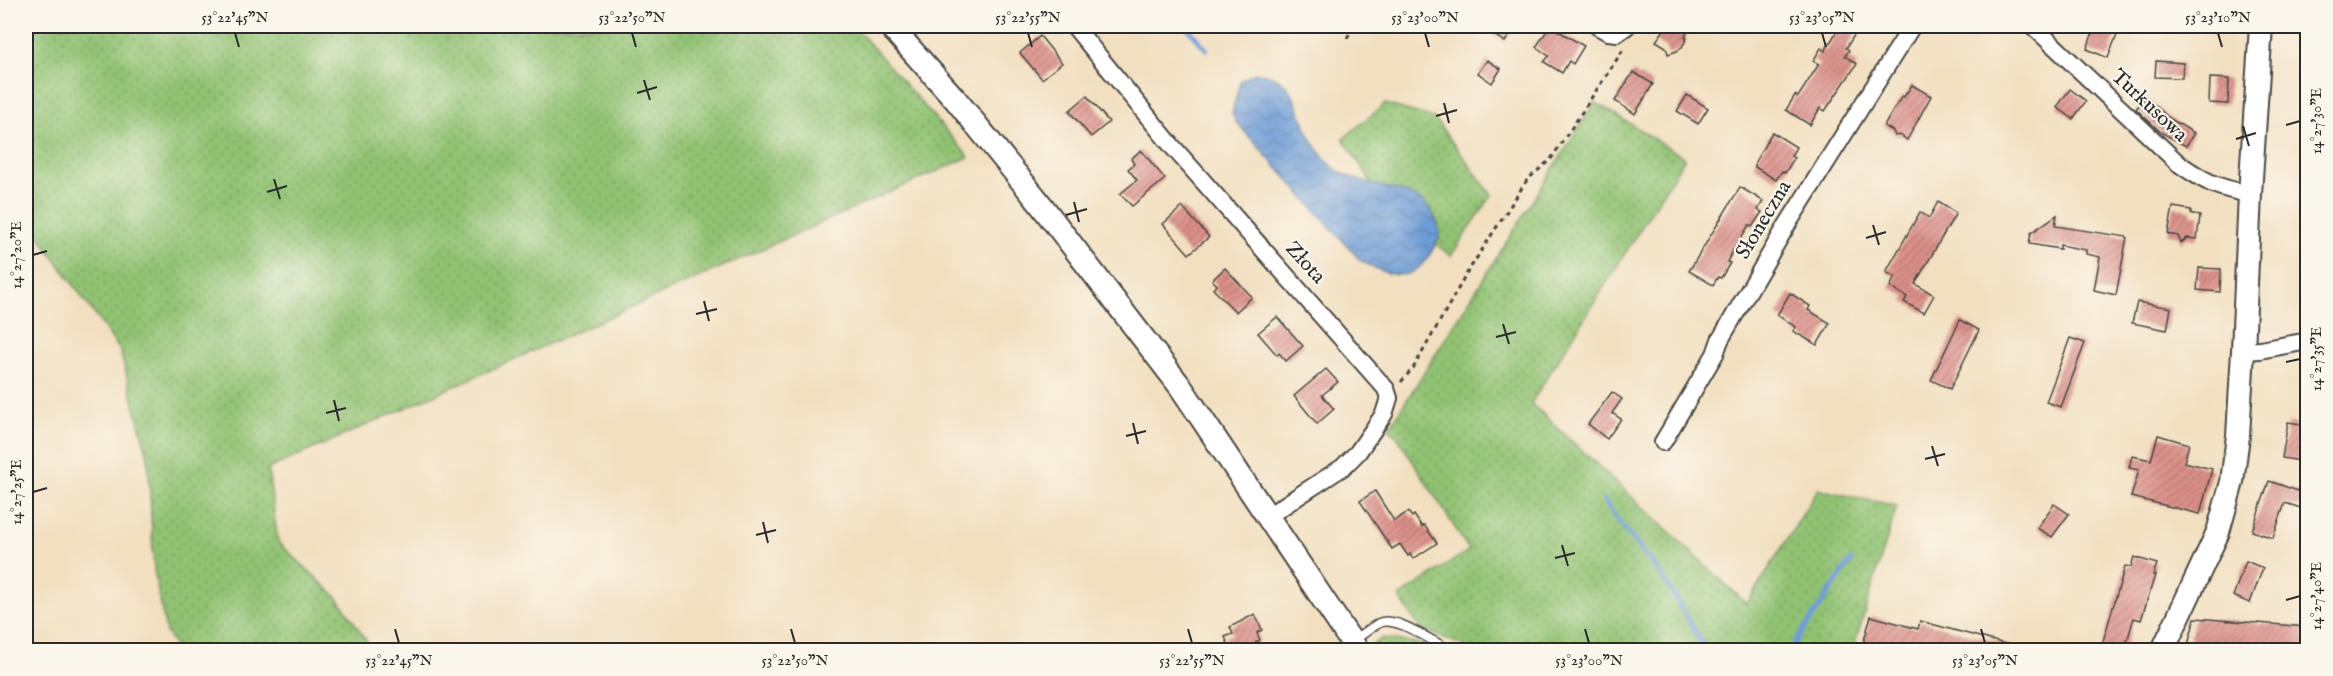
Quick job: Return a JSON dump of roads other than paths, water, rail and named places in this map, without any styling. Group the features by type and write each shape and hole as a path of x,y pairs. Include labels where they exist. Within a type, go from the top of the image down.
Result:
{"street":[{"path":"890,26 956,100 1094,273 1180,386 1354,647"},
{"name":"Złota","path":"1074,26 1172,146 1381,382 1389,398 1384,414 1358,452 1343,467 1268,516"},
{"path":"1597,26 1608,32 1617,33 1627,26"},
{"name":"Słoneczna","path":"1662,442 1715,354 1720,340 1787,225 1912,26"},
{"name":"Turkusowa","path":"2032,26 2178,163 2200,179 2225,190 2250,194"},
{"path":"2163,651 2225,513 2235,461 2261,26"},
{"path":"2243,351 2307,341"}],"lane":[{"path":"1354,647 1378,623 1389,620 1451,651"}],"water":[{"path":"1255,73 1274,77 1287,87 1311,138 1332,166 1362,181 1412,195 1425,204 1435,217 1440,236 1432,251 1416,270 1398,275 1374,268 1360,260 1236,122 1232,113 1240,81"}],"waterway":[{"path":"1186,26 1207,50"},
{"path":"1604,500 1666,583 1706,650"},
{"path":"1790,650 1851,561"}]}
